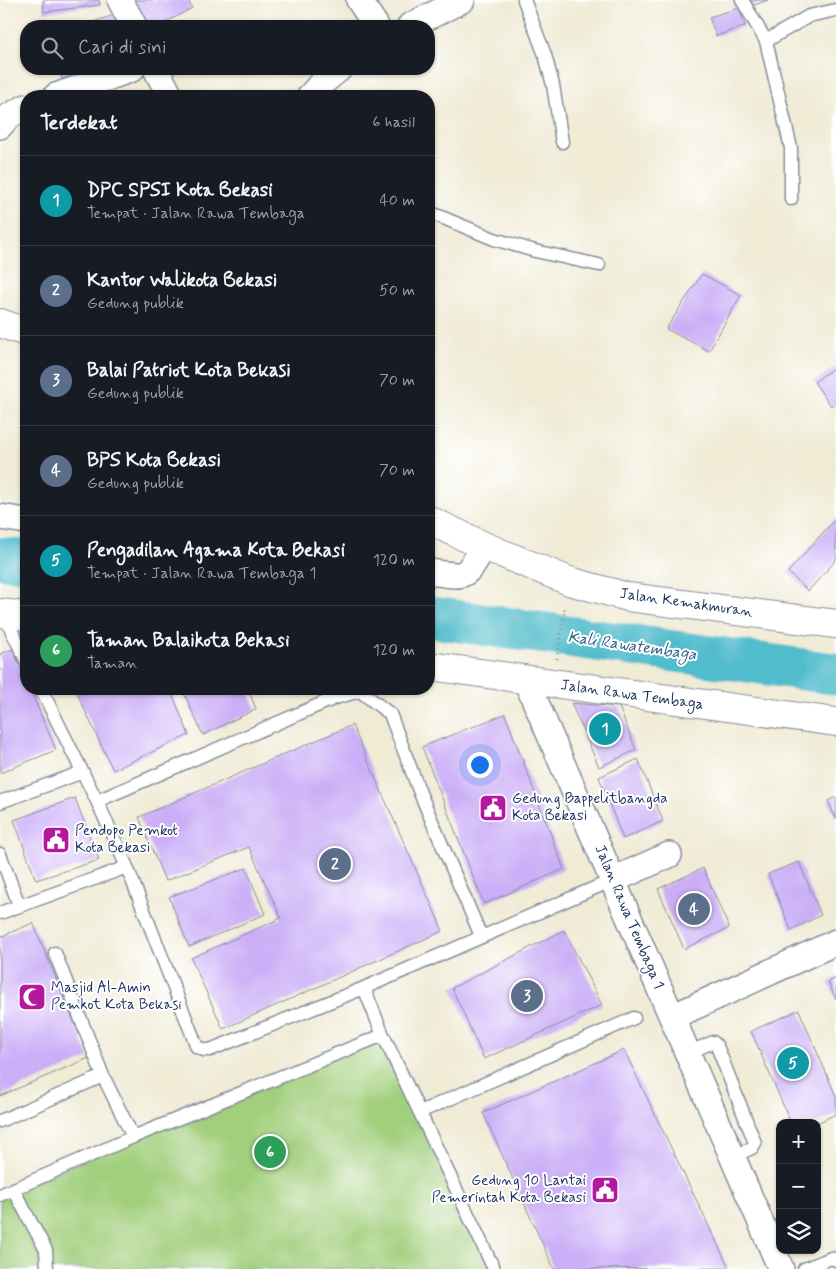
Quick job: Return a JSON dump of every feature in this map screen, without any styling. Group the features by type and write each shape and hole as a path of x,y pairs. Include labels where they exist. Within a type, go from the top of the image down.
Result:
{"street":[{"path":"120,0 131,20"},
{"path":"360,0 372,20"},
{"path":"422,20 462,0"},
{"path":"73,90 115,75"},
{"path":"159,75 167,90"},
{"path":"316,90 332,75"},
{"path":"1,123 20,110"},
{"path":"0,517 20,520"},
{"name":"Jalan Kemakmuran","path":"435,523 484,546 569,581 628,598 836,624"},
{"path":"435,573 459,576 469,571 484,546"},
{"name":"Jalan Rawa Tembaga","path":"435,667 836,722"},
{"name":"Jalan Rawa Tembaga 1","path":"526,680 781,1269"},
{"path":"613,880 669,855"},
{"path":"672,1017 836,942"}],"lane":[{"path":"524,0 545,55 553,85 562,142"},
{"path":"742,0 766,41 791,148 791,199"},
{"path":"766,41 809,16 836,10"},
{"path":"435,214 494,238 535,251 599,265"},
{"path":"10,614 20,643"},
{"path":"44,695 97,801 127,867 197,1047 204,1050 210,1050 364,988 481,936 571,900 613,880"},
{"path":"97,801 335,698 348,695"},
{"path":"364,695 390,714 420,793 481,936"},
{"path":"0,802 83,772"},
{"path":"0,854 19,905"},
{"path":"0,912 127,867"},
{"path":"56,953 103,1076 133,1138"},
{"path":"364,988 384,1035 494,1269"},
{"path":"420,1112 634,1018"},
{"path":"0,1195 384,1035"},
{"path":"0,1120 103,1076"},
{"path":"14,1189 46,1250 48,1269"},
{"path":"804,1269 830,1258 836,1260"}],"path":[{"path":"556,663 566,603"}],"green space":[{"path":"383,1035 494,1269 0,1269 0,1196"}],"building":[{"path":"43,0 99,0 100,5 44,12"},
{"path":"134,0 188,0 192,8 170,20 145,20"},
{"path":"743,0 768,0 746,8"},
{"path":"739,8 745,26 716,36 709,17"},
{"path":"121,13 123,20 99,20"},
{"path":"61,75 91,75 64,84"},
{"path":"702,274 741,295 709,351 666,329"},
{"path":"836,366 836,402 831,406 814,382"},
{"path":"836,518 836,560 808,591 788,572"},
{"path":"13,649 20,666 20,695 33,695 56,750 0,773 0,654"},
{"path":"78,695 172,695 189,735 113,770"},
{"path":"185,695 250,695 256,709 203,735"},
{"path":"571,703 619,707 636,750 599,767"},
{"name":"Gedung Bappelitbangda Kota Bekasi","path":"505,714 564,869 484,904 422,747"},
{"path":"352,725 443,931 223,1029 191,958 281,918 249,847 165,881 139,817"},
{"path":"638,759 663,821 623,839 599,777"},
{"path":"836,797 836,819 828,801"},
{"name":"Pendopo Pemkot Kota Bekasi","path":"75,798 99,860 36,880 14,820"},
{"path":"799,862 821,915 791,930 768,874"},
{"path":"246,868 265,914 189,947 169,897"},
{"path":"703,868 729,928 684,949 658,889"},
{"name":"Masjid Al-Amin Pemkot Kota Bekasi","path":"33,923 89,1058 0,1096 0,937"},
{"path":"564,930 602,1005 484,1059 452,988"},
{"path":"836,978 836,999 828,982"},
{"path":"799,1010 836,1096 836,1114 821,1121 821,1119 789,1119 751,1031"},
{"name":"Gedung 10 Lantai Pemerintah Kota Bekasi","path":"624,1050 729,1268 554,1269 483,1113"}],"waterway":[{"name":"Kali Rawatembaga","path":"0,558 20,560"},
{"name":"Kali Rawatembaga","path":"435,618 836,674"}],"place":[{"name":"DPC SPSI Kota Bekasi","path":"605,729"},
{"name":"Gedung Bappelitbangda Kota Bekasi","path":"493,808"},
{"name":"Pendopo Pemkot Kota Bekasi","path":"56,840"},
{"name":"Kantor Walikota Bekasi","path":"335,864"},
{"name":"BPS Kota Bekasi","path":"694,909"},
{"name":"Balai Patriot Kota Bekasi","path":"527,996"},
{"name":"Masjid Al-Amin Pemkot Kota Bekasi","path":"32,997"},
{"name":"Pengadilan Agama Kota Bekasi","path":"793,1063"},
{"name":"Taman Balaikota Bekasi","path":"270,1152"},
{"name":"Gedung 10 Lantai Pemerintah Kota Bekasi","path":"605,1190"}]}
